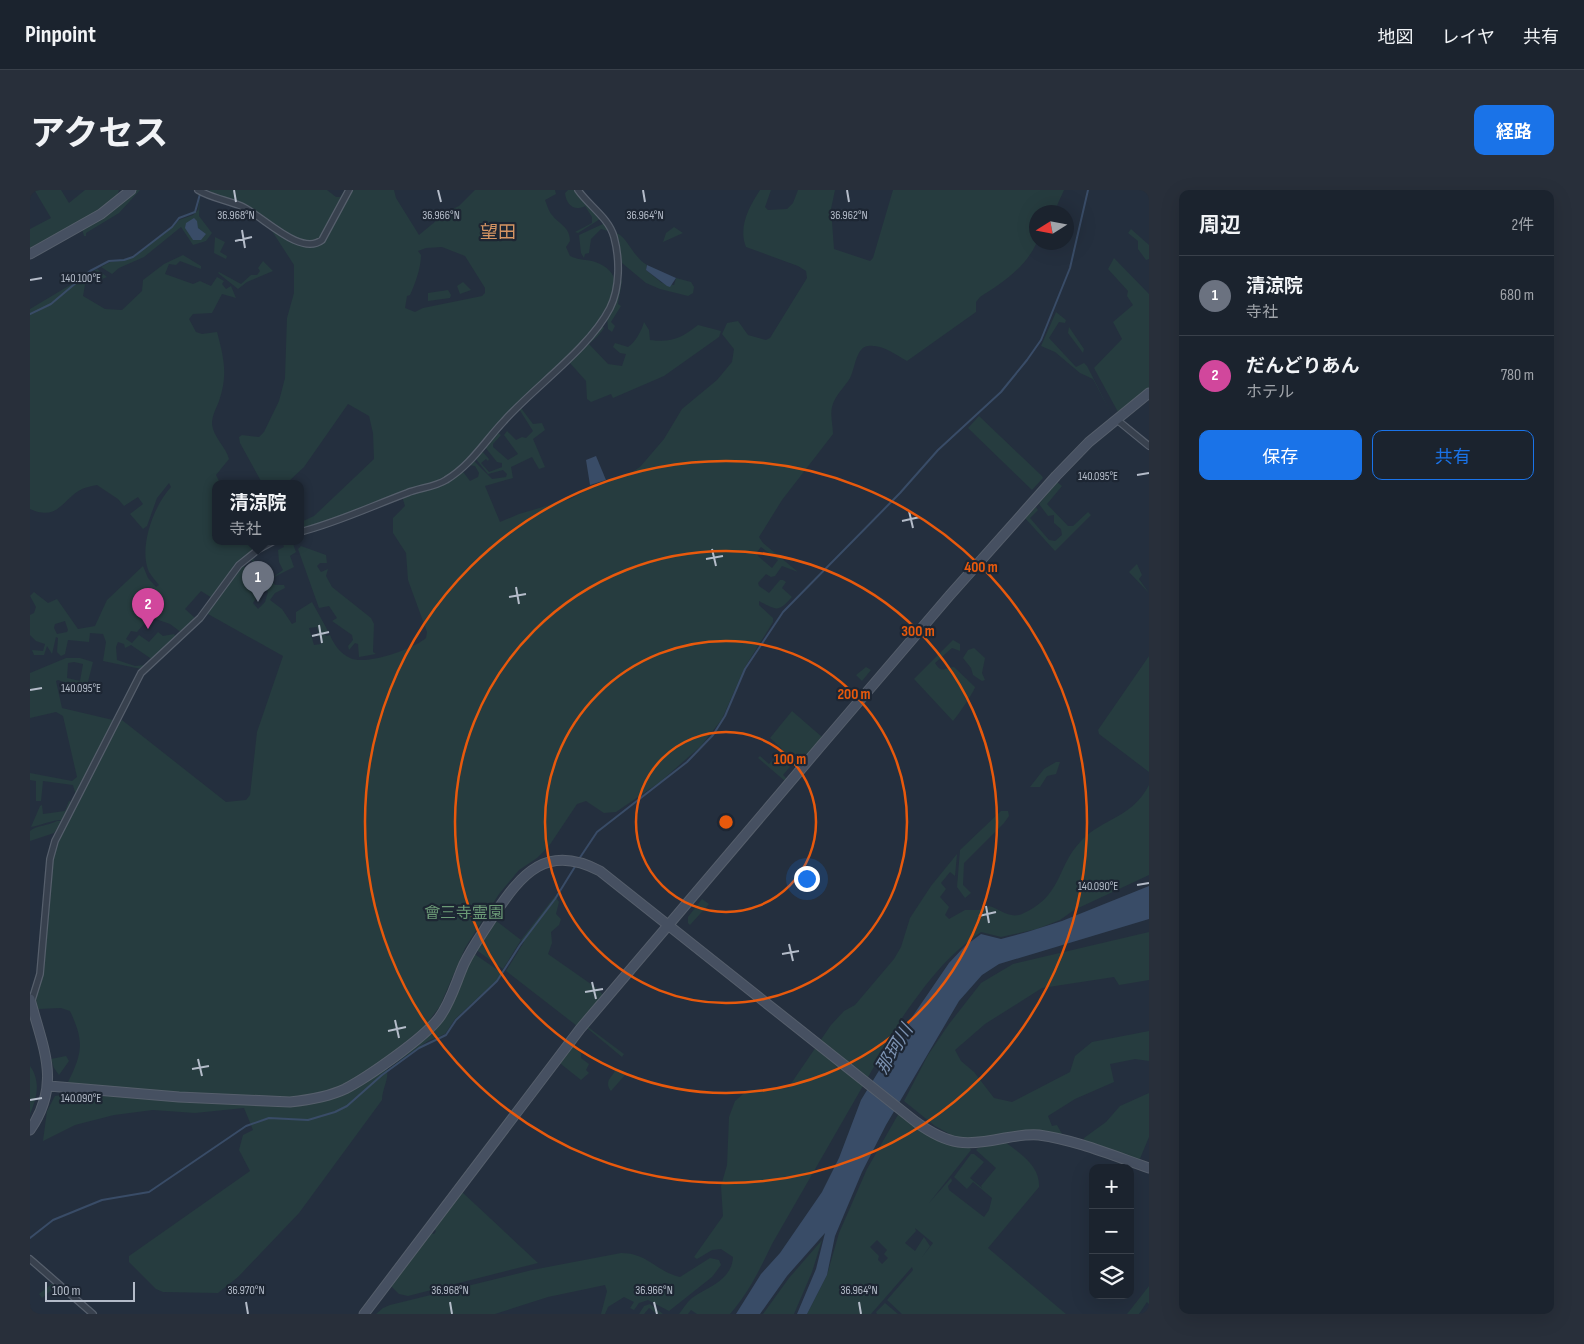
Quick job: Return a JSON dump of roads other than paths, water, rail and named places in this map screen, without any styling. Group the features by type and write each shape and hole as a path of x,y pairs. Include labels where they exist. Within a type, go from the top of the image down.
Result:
{"street":[{"path":"30,254 101,214 130,190"},
{"path":"198,190 242,206 284,234 309,245 317,244 322,240 349,190"},
{"path":"304,531 329,524 364,508 444,481 452,476 471,461 504,420 600,324 611,306 617,289 616,247 614,236 605,220 578,190"},
{"path":"364,1314 580,1029 670,926 950,595 1075,456 1116,419 1149,393"},
{"path":"1116,419 1149,446"},
{"path":"30,1130 42,1108 49,1086 44,1052 30,1001 40,974 50,859 55,840 119,712 141,673 200,618 240,565 266,545"},
{"path":"49,1086 179,1097 290,1102 317,1098 345,1088 430,1028 445,1009 471,950 508,895 528,872 545,863 567,860 590,866 600,872 916,1122 942,1138 957,1143 979,1143 1019,1136 1046,1136 1149,1168"},
{"path":"30,1259 94,1314"}],"water":[{"path":"194,218 197,221 198,228 206,234 201,240 193,240 185,228 186,223"},
{"path":"647,265 676,278 670,287 646,270"},
{"path":"596,456 606,480 590,485 586,460"},
{"name":"那珂川","path":"1149,886 1149,919 999,964 982,975 959,1001 886,1125 862,1172 835,1236 827,1275 807,1314 797,1314 816,1269 825,1233 787,1276 760,1314 736,1314 761,1274 780,1253 822,1192 839,1158 861,1100 910,1020 949,963 965,946 981,934 1001,939 1027,932 1062,921"}],"waterway":[{"path":"579,859 597,832 687,762 713,735 725,716 745,669 783,612 900,493 938,450 1001,392 1027,360 1041,340 1070,268 1088,190"},
{"path":"30,314 51,304 90,271 109,261 133,257 172,227 179,218 195,212 200,194"},
{"path":"30,1238 53,1220 102,1200 149,1192 246,1126 269,1118 308,1120 335,1112 347,1106 382,1075 419,1048 446,1035 456,1020 497,981 520,945 555,899 576,865"}],"place":[{"name":"清涼院","path":"258,602"},
{"name":"だんどりあん","path":"148,629"}],"district":[{"name":"望田","path":"498,232"}],"park label":[{"name":"會三寺霊園","path":"464,912"}]}
